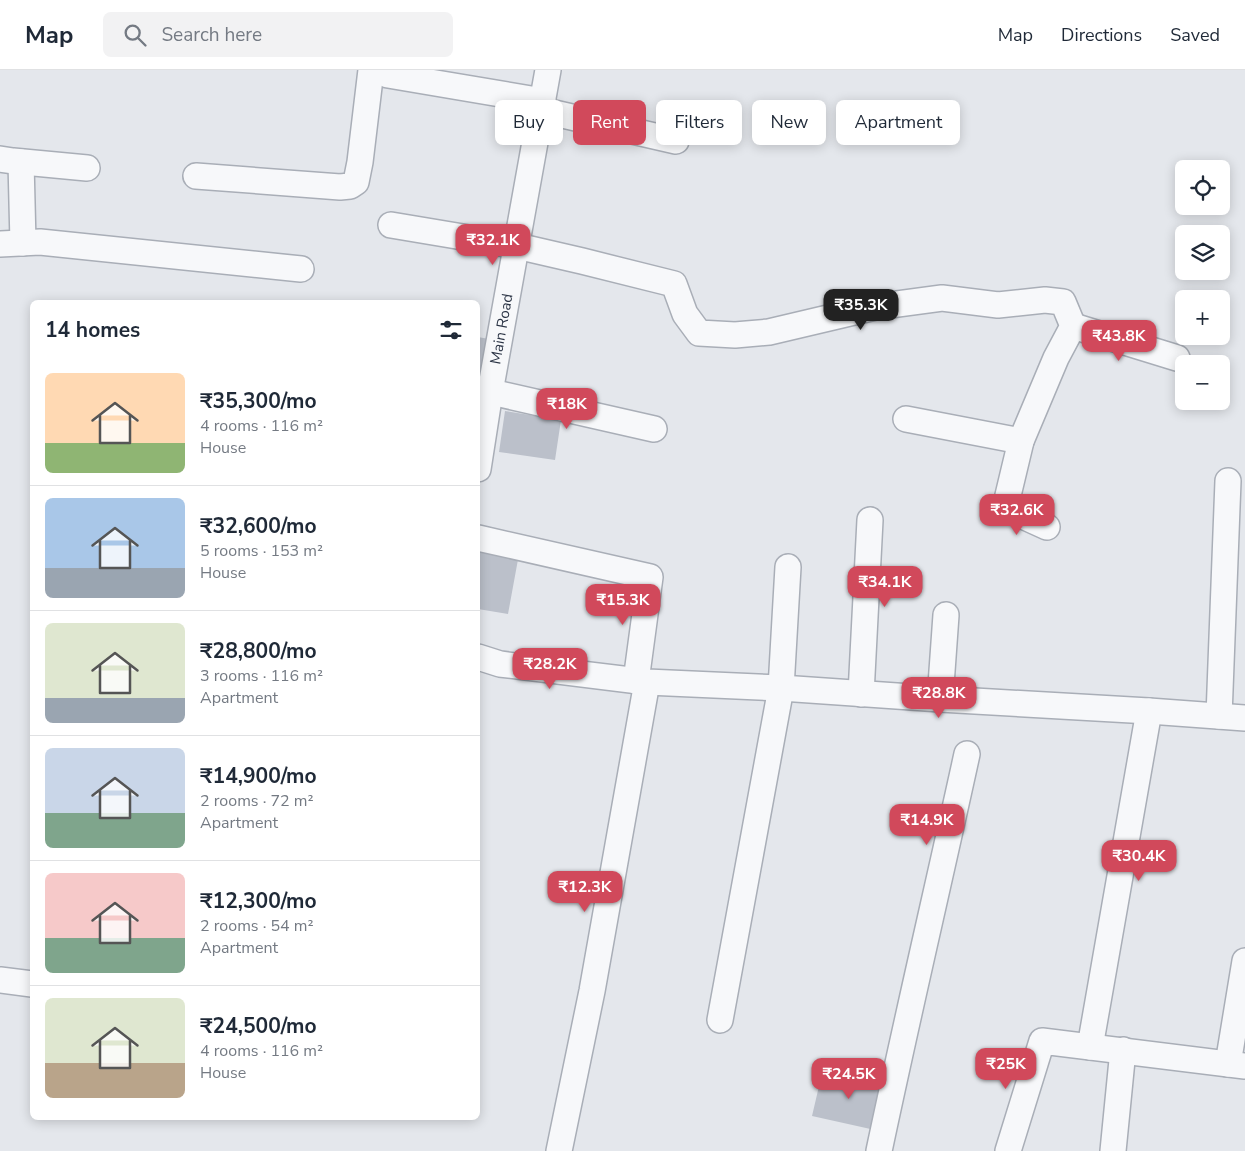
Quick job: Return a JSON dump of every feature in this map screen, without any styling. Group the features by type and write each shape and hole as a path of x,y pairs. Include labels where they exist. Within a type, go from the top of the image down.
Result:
{"street":[{"name":"Main Road","path":"543,100 548,70"},
{"path":"196,176 340,187 350,186 356,182 380,72 517,100"},
{"path":"563,111 656,136"},
{"name":"Main Road","path":"480,443 484,390 517,246 535,145"},
{"path":"87,168 10,160 11,244 40,242 301,269"},
{"path":"391,225 517,246 674,284 684,314 699,333 735,335 769,332 876,307 942,298 998,305 1045,300 1063,302 1073,326"},
{"path":"1073,326 1175,357"},
{"path":"1047,528 1005,508 1021,441 1056,358 1073,326"},
{"path":"484,390 654,429"},
{"path":"906,419 1021,441"},
{"path":"1218,716 1228,481"},
{"path":"861,694 870,520"},
{"path":"480,538 650,577 642,681 592,991 559,1151"},
{"path":"720,1020 781,688 788,567"},
{"path":"940,700 946,615"},
{"path":"480,658 500,664 642,681 781,688 940,700 1245,718"},
{"path":"1090,1047 1149,711"},
{"path":"879,1151 906,1022 925,946 967,754"},
{"path":"1008,1151 1042,1041 1237,1065 1245,961"},
{"path":"0,980 30,984"},
{"path":"1113,1151 1123,1050"}],"building":[{"path":"480,337 489,339 483,378 480,377"},
{"path":"505,411 561,420 555,460 499,452"},
{"path":"480,547 519,554 508,614 480,609"},
{"path":"823,1069 886,1084 875,1130 812,1116"}]}
